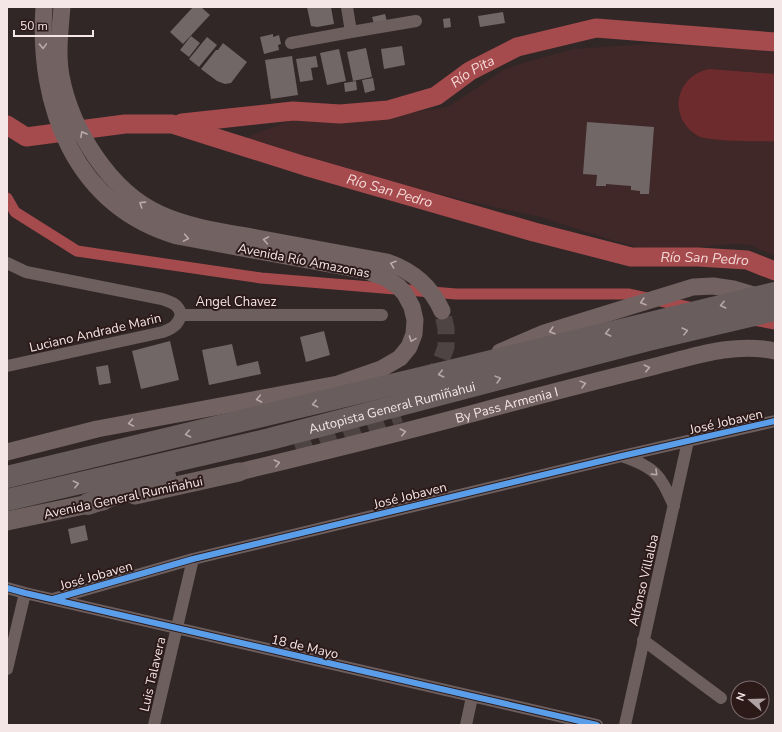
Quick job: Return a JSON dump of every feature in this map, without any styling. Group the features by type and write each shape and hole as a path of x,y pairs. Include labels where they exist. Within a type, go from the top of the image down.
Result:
{"highway":[{"name":"Autopista General Rumiñahui","path":"7,500 270,439 647,332 775,293"},
{"name":"Autopista General Rumiñahui","path":"7,477 472,366 647,332 775,310"},
{"path":"88,504 270,439"}],"main road":[{"name":"Avenida Río Amazonas","path":"44,7 43,48 46,75 59,99 103,167 128,193 143,205 160,214 192,226 387,262 409,271 426,285 434,296 442,312"},
{"name":"Avenida Río Amazonas","path":"7,452 97,429 338,384 381,369 400,358 409,347 415,327 414,314 409,302 399,286 386,278 367,271 161,232 145,225 117,207 100,191 86,173 65,140 59,99 61,75 59,48 62,7"},
{"path":"472,366 544,333 693,287 713,286 733,289 775,302"},
{"name":"By Pass Armenia I","path":"245,470 456,418 701,354 730,348 748,347 763,348 775,351"},
{"name":"Avenida General Rumiñahui","path":"7,521 245,470"}],"street":[{"path":"347,7 351,32"},
{"path":"291,43 416,21"},
{"name":"Angel Chavez","path":"7,263 26,272 162,299 176,304 182,315 382,316"},
{"name":"Luciano Andrade Marin","path":"7,366 163,332 175,327 179,323 182,315"},
{"name":"José Jobaven","path":"52,599 193,559 688,440 775,421"},
{"name":"Alfonso Villalba","path":"625,725 688,440"},
{"path":"622,456 644,464 658,474 674,506"},
{"name":"Luis Talavera","path":"154,725 193,559"},
{"name":"18 de Mayo","path":"7,588 597,725"},
{"path":"7,669 25,593"},
{"path":"643,640 721,698"},
{"path":"466,725 472,697"}],"shaded area":[{"path":"647,44 752,49 775,53 775,256 750,245 733,244 652,251 540,217 358,176 245,147 240,140 297,118 347,122 448,107 503,70 523,63 573,49"},
{"path":"709,69 775,74 775,141 703,138 688,128 682,119 679,109 679,98 682,89 697,73"}],"building":[{"path":"193,7 201,7 210,15 183,44 170,32"},
{"path":"307,7 331,7 334,24 317,27 311,26"},
{"path":"503,12 505,23 480,27 478,16"},
{"path":"385,14 387,22 374,24 372,17"},
{"path":"450,18 451,27 444,28 443,19"},
{"path":"273,34 273,37 279,35 281,44 278,45 279,50 264,54 260,37"},
{"path":"191,36 200,43 189,57 180,50"},
{"path":"207,37 217,45 199,67 189,59"},
{"path":"223,43 247,62 231,83 225,84 217,81 201,69"},
{"path":"402,46 405,65 384,69 381,49"},
{"path":"366,48 372,77 353,81 347,52"},
{"path":"339,49 346,81 327,85 320,53"},
{"path":"292,56 298,95 271,99 265,60"},
{"path":"316,56 318,67 311,68 313,80 300,82 296,59"},
{"path":"373,78 375,90 365,93 362,80"},
{"path":"356,81 357,90 345,92 344,83"},
{"path":"587,122 654,127 649,194 640,194 640,191 631,190 631,186 606,184 606,186 596,186 597,175 583,174"},
{"path":"324,331 330,355 306,362 300,337"},
{"path":"170,341 179,380 141,389 132,351"},
{"path":"232,344 237,366 258,361 261,374 209,385 202,350"},
{"path":"108,365 111,383 99,385 96,367"},
{"path":"85,525 88,540 71,544 68,529"}],"waterway":[{"name":"Río Pita","path":"182,123 293,111 340,114 388,110 436,96 470,71 517,47 596,28 775,42"},
{"name":"Río San Pedro","path":"7,125 26,137 125,124 172,124 305,166 534,232 631,257 698,257 747,260 775,271"},
{"path":"7,198 15,212 77,251 261,278 456,294 628,294 693,308"},
{"path":"753,320 775,324"}],"tunnel":[{"path":"433,382 446,347 446,328 442,311"},
{"path":"297,452 400,414"}],"cycle path":[{"path":"53,599 193,559 622,456 775,421"},
{"path":"7,588 597,725"}]}
